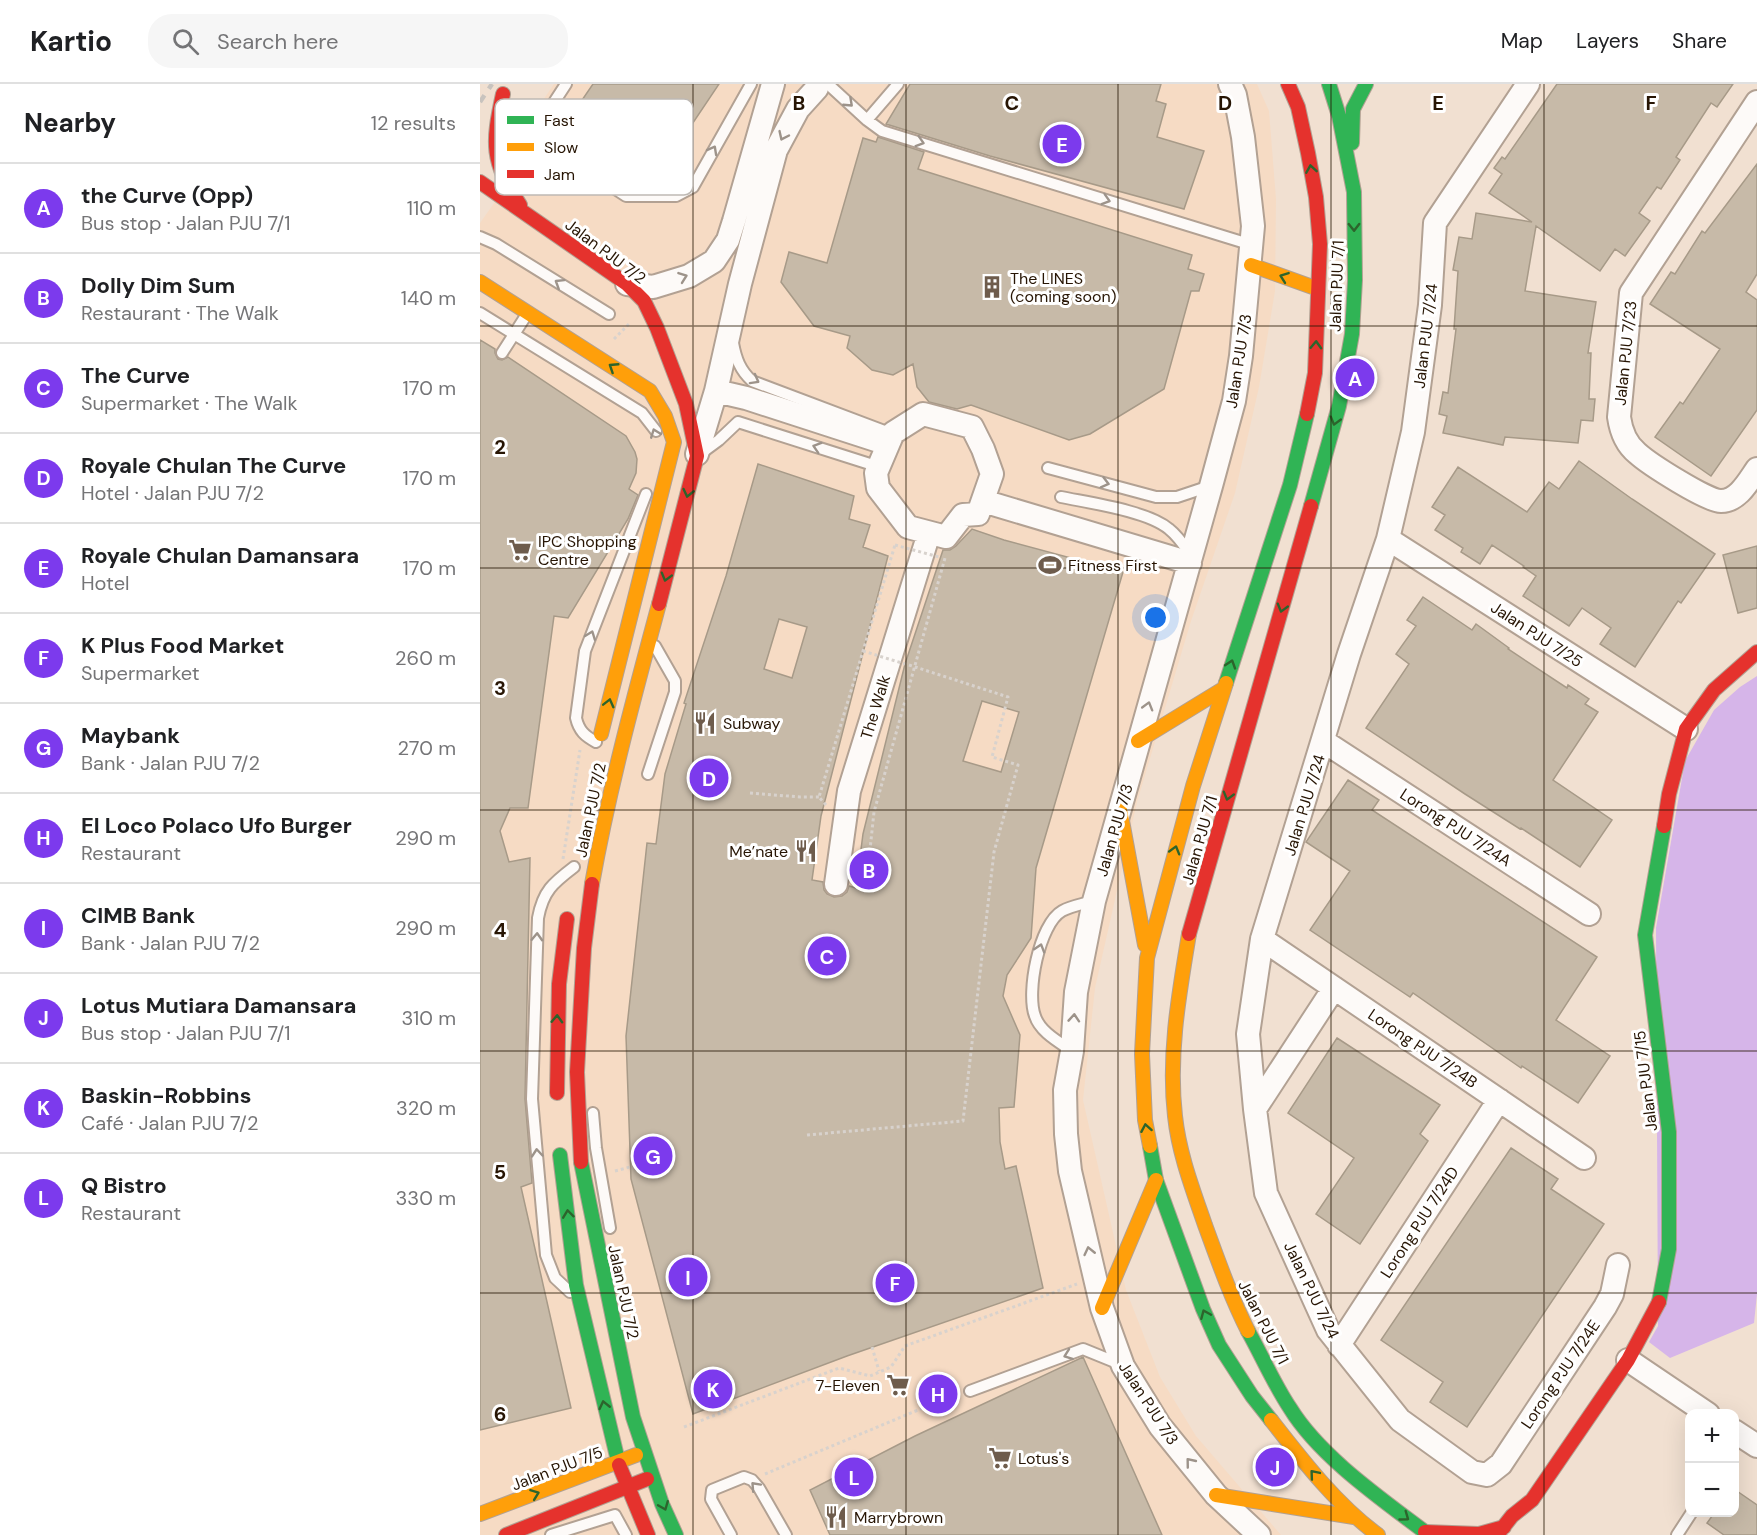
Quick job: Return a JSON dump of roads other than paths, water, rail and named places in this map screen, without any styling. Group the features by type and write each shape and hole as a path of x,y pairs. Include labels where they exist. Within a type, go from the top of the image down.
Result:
{"street":[{"path":"627,284 653,287 689,276 714,261 728,240 773,84"},
{"name":"Jalan PJU 7/3","path":"1230,84 1235,95 1243,137 1253,226 1241,356 1234,401 1094,901 1076,992 1072,1051 1065,1090 1069,1161 1102,1308 1123,1366 1160,1426 1216,1495 1259,1535"},
{"name":"Jalan PJU 7/1","path":"1288,84 1304,97 1308,153 1316,197 1320,244 1315,373 1306,422 1290,485 1193,786 1147,957 1142,1054 1145,1120 1156,1180 1203,1309 1219,1345 1252,1396 1297,1454 1354,1517 1378,1535"},
{"path":"1354,192 1351,130 1353,109 1366,84"},
{"name":"Jalan PJU 7/24","path":"1487,1475 1472,1472 1400,1420 1328,1330 1266,1193 1248,1034 1262,939 1388,538 1413,432 1430,305 1435,223 1528,84"},
{"path":"1304,97 1332,85"},
{"name":"Jalan PJU 7/1","path":"1332,85 1354,192 1355,280 1352,334 1339,406 1190,931 1173,1054 1175,1116 1186,1171 1231,1298 1290,1409 1310,1435 1358,1481 1427,1534"},
{"path":"697,456 716,391 754,227 776,150 798,109 821,86"},
{"name":"Jalan PJU 7/23","path":"1757,102 1631,293 1619,417 1621,432 1637,453 1706,498 1720,501 1733,498 1744,488 1757,469"},
{"path":"486,120 495,106"},
{"name":"Jalan PJU 7/2","path":"480,182 495,192"},
{"name":"Jalan PJU 7/2","path":"500,195 627,284 644,301 657,328 686,404 697,456 604,818 590,897 584,948 577,1072 579,1153 633,1417 662,1504 676,1535"},
{"path":"513,195 524,211"},
{"path":"1251,255 1318,290"},
{"name":"Jalan PJU 7/2","path":"480,282 650,391 665,416 674,442 598,749"},
{"path":"716,391 888,438"},
{"path":"923,414 972,427 992,474 978,514 963,515 946,537 909,527 878,488 876,473 888,438 923,414"},
{"path":"983,501 1190,560"},
{"name":"The Walk","path":"836,884 849,791 929,533"},
{"name":"Jalan PJU 7/25","path":"1388,538 1686,729"},
{"name":"Jalan PJU 7/15","path":"1500,1531 1512,1516 1532,1500 1628,1360 1660,1300 1669,1249 1669,1132 1645,935 1669,794 1686,729 1714,690 1757,652"},
{"path":"1138,741 1223,689"},
{"name":"Lorong PJU 7/24A","path":"1323,741 1589,914"},
{"path":"1120,810 1147,957"},
{"name":"Jalan PJU 7/2","path":"565,881 575,862"},
{"path":"558,1107 556,1039 558,987 568,903"},
{"name":"Lorong PJU 7/24B","path":"1262,939 1584,1158"},
{"path":"1255,1109 1334,988"},
{"name":"Lorong PJU 7/24D","path":"1339,1345 1499,1100"},
{"path":"560,1141 576,1285 618,1462 648,1535"},
{"path":"1102,1308 1156,1180"},
{"name":"Lorong PJU 7/24E","path":"1487,1475 1501,1464 1605,1307 1612,1294 1618,1265"},
{"path":"1628,1360 1702,1409"},
{"name":"Jalan PJU 7/5","path":"480,1514 645,1452"},
{"path":"506,1535 525,1531 547,1519 654,1476"},
{"path":"1216,1495 1354,1517"},
{"name":"Jalan PJU 7/15","path":"1526,1526 1532,1500"},
{"path":"1427,1534 1479,1534 1500,1531"}],"lane":[{"path":"556,99 566,84"},
{"path":"693,187 751,84"},
{"path":"867,120 898,84"},
{"path":"821,86 882,131 1251,255"},
{"path":"624,195 649,197 678,195"},
{"path":"480,237 496,244 609,314"},
{"path":"502,353 529,312"},
{"path":"480,314 642,413 657,432 661,457 585,651 576,718 578,727 598,749 620,749"},
{"path":"731,331 736,360 744,374 752,381 888,438"},
{"path":"697,456 738,422 873,465"},
{"path":"1048,468 1156,497 1177,497 1211,486"},
{"path":"1061,497 1146,516 1168,527 1182,541 1190,560"},
{"path":"648,774 675,692 675,681 649,637"},
{"path":"565,881 548,889 541,902 538,918 531,1099 546,1255 555,1278 581,1303"},
{"path":"1072,1051 1044,1030 1035,1017 1032,1001 1039,947 1048,927 1060,912 1094,901"},
{"path":"577,1072 587,1086"},
{"path":"592,1103 596,1148 611,1237"},
{"path":"608,1300 618,1280"},
{"path":"970,1391 1083,1349 1123,1366"},
{"path":"731,1535 710,1495 712,1490 744,1477 752,1480 759,1488 786,1535"},
{"path":"547,1519 552,1535 615,1515 626,1535"},
{"path":"1677,1535 1689,1517"}],"railway":[{"path":"480,102 492,84"}],"place":[{"name":"Royale Chulan Damansara","path":"1062,144"},
{"name":"The LINES (coming soon)","path":"992,287"},
{"name":"the Curve (Opp)","path":"1355,378"},
{"name":"IPC Shopping Centre","path":"520,550"},
{"name":"Fitness First","path":"1050,565"},
{"name":"Subway","path":"705,723"},
{"name":"Royale Chulan The Curve","path":"709,778"},
{"name":"Me’nate","path":"806,851"},
{"name":"Dolly Dim Sum","path":"869,870"},
{"name":"The Curve","path":"827,956"},
{"name":"Maybank","path":"653,1156"},
{"name":"CIMB Bank","path":"688,1277"},
{"name":"K Plus Food Market","path":"895,1283"},
{"name":"7-Eleven","path":"898,1385"},
{"name":"Baskin-Robbins","path":"713,1389"},
{"name":"El Loco Polaco Ufo Burger","path":"938,1394"},
{"name":"Lotus's","path":"1000,1458"},
{"name":"Lotus Mutiara Damansara","path":"1275,1467"},
{"name":"Q Bistro","path":"854,1477"},
{"name":"Marrybrown","path":"836,1517"}]}
